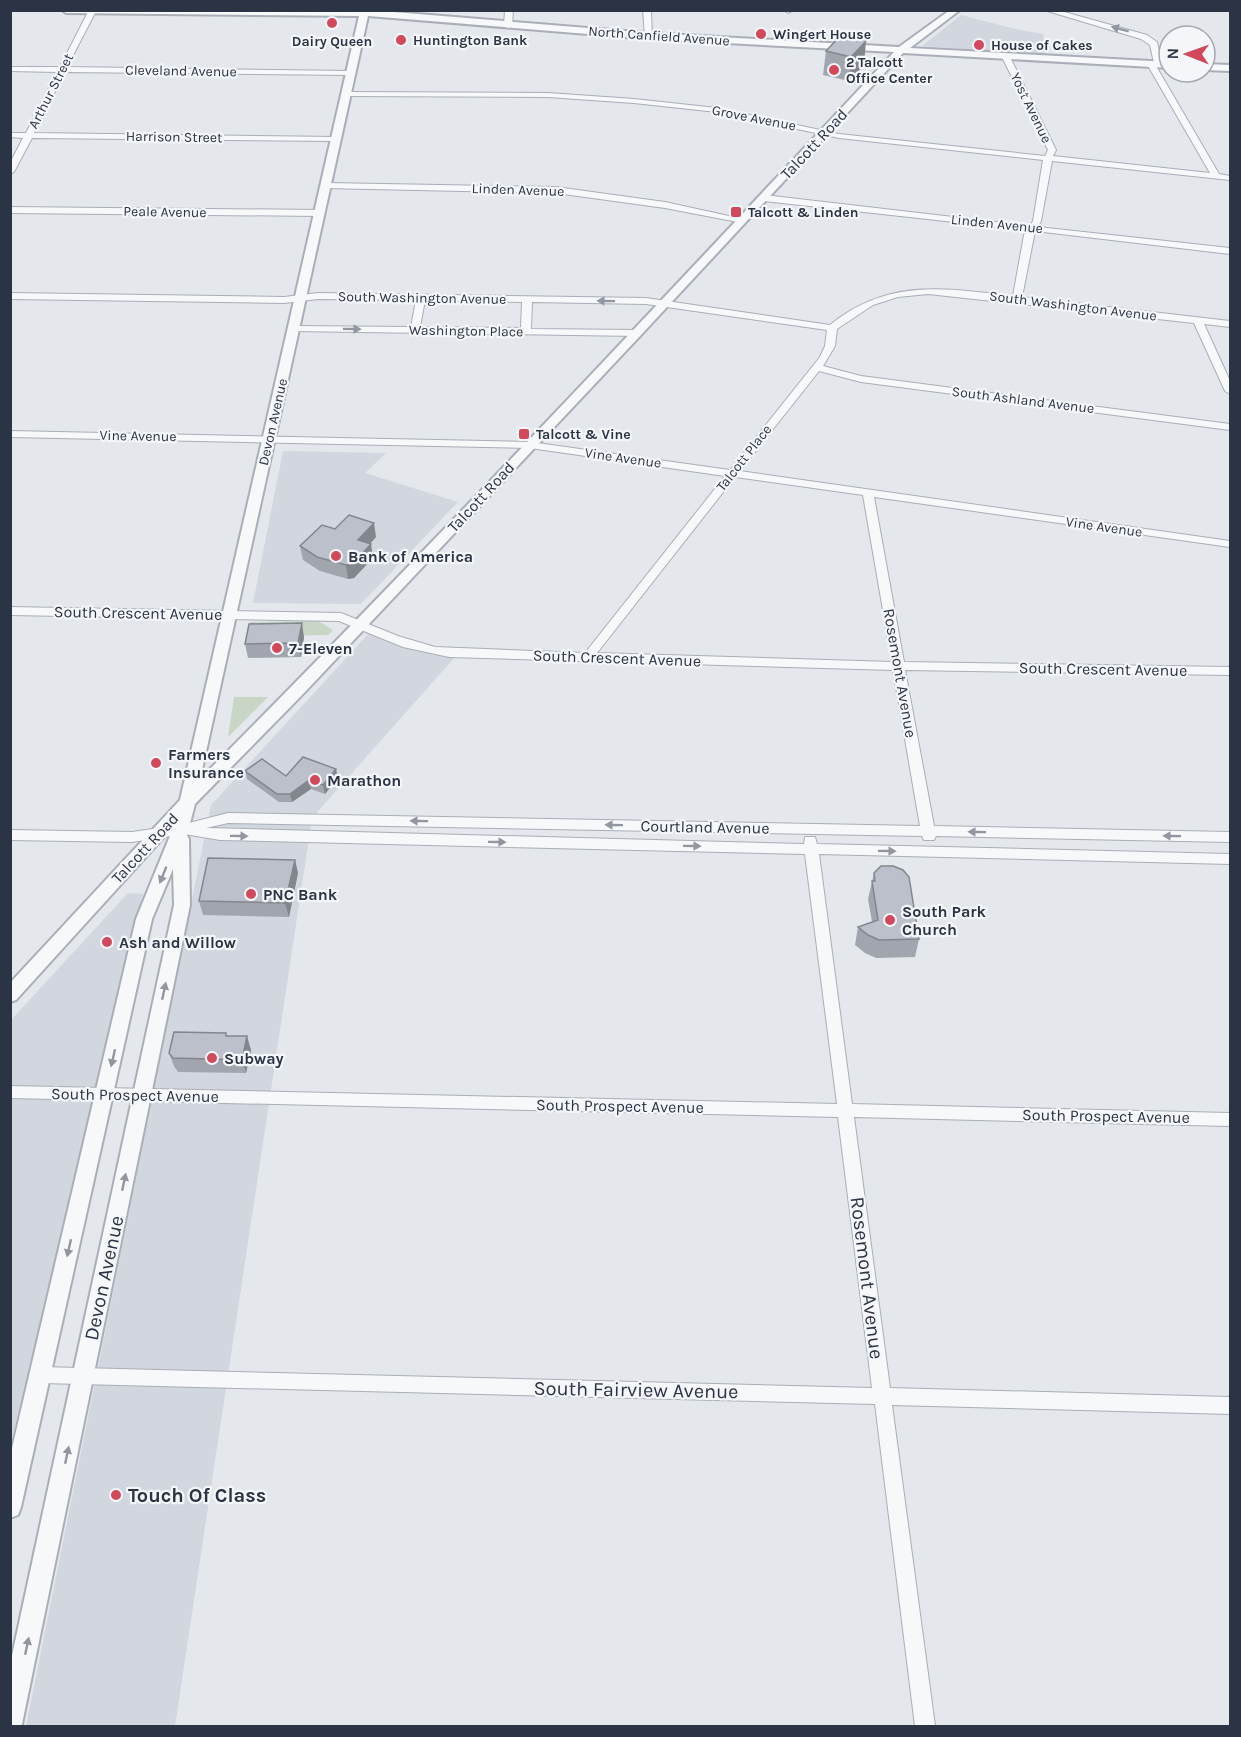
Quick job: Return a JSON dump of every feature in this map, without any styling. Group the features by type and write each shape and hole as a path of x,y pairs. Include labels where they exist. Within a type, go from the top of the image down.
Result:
{"street":[{"name":"North Canfield Avenue","path":"66,10 365,12 508,26 649,36 1157,64"},
{"path":"508,26 509,10"},
{"path":"647,10 649,36"},
{"name":"Talcott Road","path":"10,995 157,833 637,333 901,50 956,10"},
{"path":"1047,10 1088,17 1151,41 1154,44 1154,64 1216,176"},
{"name":"Arthur Street","path":"10,172 92,11"},
{"name":"Devon Avenue","path":"10,1507 144,919 181,830 365,12"},
{"name":"Yost Avenue","path":"1006,57 1052,150 1048,158 1037,221 1028,235 1017,298"},
{"name":"Cleveland Avenue","path":"10,69 351,73"},
{"name":"Grove Avenue","path":"346,94 548,95 634,101 717,110 839,136 1230,178"},
{"name":"Harrison Street","path":"10,135 336,139"},
{"name":"Linden Avenue","path":"326,186 555,190 665,205 743,220"},
{"name":"Linden Avenue","path":"764,198 1230,251"},
{"name":"Peale Avenue","path":"10,210 320,213"},
{"name":"South Washington Avenue","path":"10,296 284,300 301,298 527,299 664,304 832,327 871,302 915,291 944,291 1230,324"},
{"path":"416,331 421,298"},
{"path":"526,332 527,299"},
{"path":"1198,321 1230,391"},
{"name":"Talcott Place","path":"587,658 828,352 832,327"},
{"name":"Washington Place","path":"294,328 637,333"},
{"name":"South Ashland Avenue","path":"816,367 861,379 1230,427"},
{"name":"Vine Avenue","path":"10,434 530,445 1230,544"},
{"name":"Rosemont Avenue","path":"868,494 931,852"},
{"name":"South Crescent Avenue","path":"10,611 341,617 439,652 898,666 1230,671"},
{"name":"Courtland Avenue","path":"10,835 132,837 181,830 228,818 1230,837"},
{"name":"Rosemont Avenue","path":"809,829 925,1726"},
{"name":"Devon Avenue","path":"10,1724 182,904 181,830"},
{"name":"Courtland Avenue","path":"181,830 220,836 1230,859"},
{"name":"South Prospect Avenue","path":"10,1092 1230,1119"},
{"name":"South Fairview Avenue","path":"40,1375 1230,1405"}],"shaded area":[{"path":"961,15 1043,34 1045,54 922,46"},
{"path":"283,451 386,453 365,473 458,502 361,604 253,603"},
{"path":"369,633 432,654 456,656 312,818 175,1726 26,1726 211,805"},
{"path":"128,893 143,894 11,1442 11,1020"}],"green space":[{"path":"318,621 333,630 328,635 249,636 250,622"},
{"path":"234,697 268,697 228,737"}],"building":[{"path":"842,34 861,35 866,41 851,57 826,51"},
{"path":"349,515 374,523 358,540 371,544 352,564 346,565 317,557 300,546 322,525 335,529"},
{"path":"302,623 298,643 245,644 249,624"},
{"path":"303,757 336,769 323,785 309,780 290,794 277,794 245,771 262,759 286,776"},
{"name":"PNC Bank","path":"208,858 295,860 285,903 199,901"},
{"path":"881,866 893,866 903,870 909,877 919,939 879,940 858,927 878,920 872,881 875,881 874,873"},
{"path":"174,1032 226,1033 226,1036 247,1036 242,1060 173,1058 169,1053"}],"place":[{"name":"Dairy Queen","path":"332,23"},
{"name":"Wingert House","path":"761,34"},
{"name":"Huntington Bank","path":"401,40"},
{"name":"House of Cakes","path":"979,45"},
{"name":"2 Talcott Office Center","path":"834,70"},
{"name":"Talcott & Linden","path":"736,212"},
{"name":"Talcott & Vine","path":"524,434"},
{"name":"Bank of America","path":"336,556"},
{"name":"7-Eleven","path":"277,648"},
{"name":"Farmers Insurance","path":"156,763"},
{"name":"Marathon","path":"315,780"},
{"name":"PNC Bank","path":"251,894"},
{"name":"South Park Church","path":"890,920"},
{"name":"Ash and Willow","path":"107,942"},
{"name":"Subway","path":"212,1058"},
{"name":"Touch Of Class","path":"116,1495"}]}
